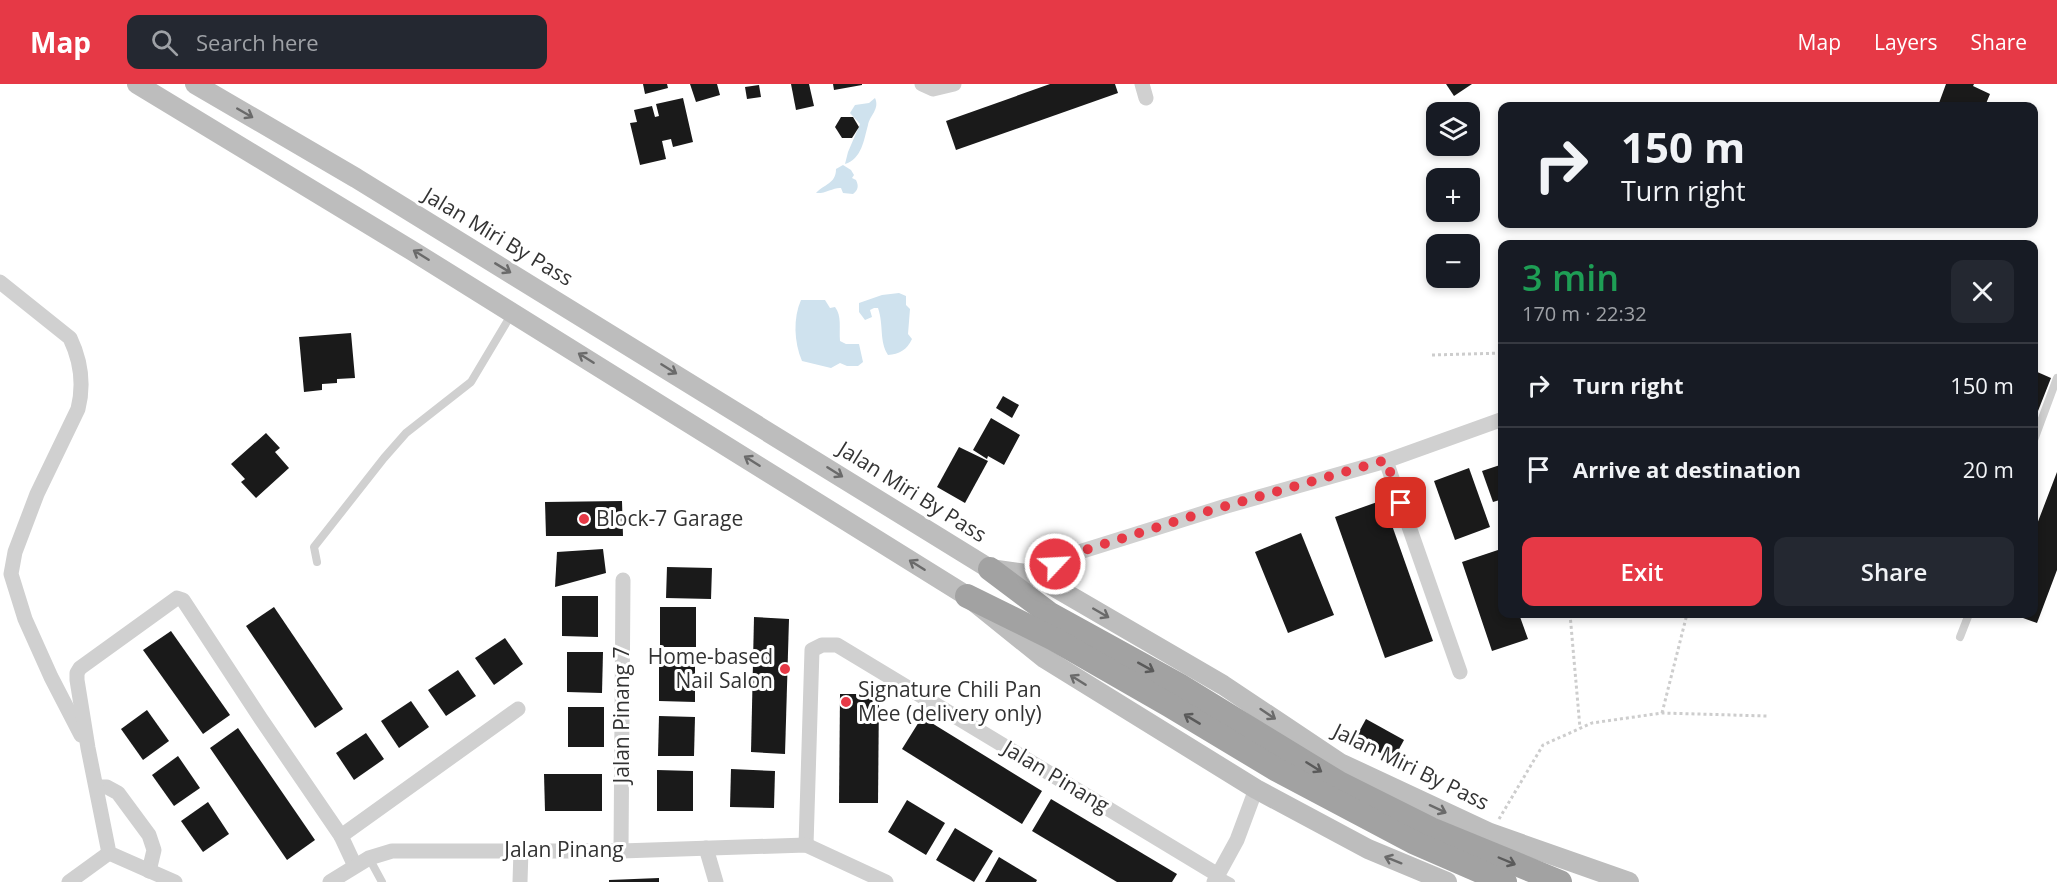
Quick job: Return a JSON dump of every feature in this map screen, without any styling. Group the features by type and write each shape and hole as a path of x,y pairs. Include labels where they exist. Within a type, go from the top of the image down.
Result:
{"highway":[{"path":"990,569 1050,614 1179,685 1339,783 1431,829 1560,882"},
{"path":"967,596 1054,639 1277,770 1413,842 1505,882"}],"main road":[{"path":"136,84 513,313 967,596 1044,658 1256,789 1304,817 1368,849 1447,882"},
{"name":"Jalan Miri By Pass","path":"195,84 376,190 990,569 1034,575 1223,685 1340,763 1490,833 1629,882"}],"street":[{"path":"922,84 933,89 954,84"},
{"path":"0,282 70,338 78,359 81,394 78,409 37,494 15,552 12,574 29,628 51,677 88,748"},
{"path":"1034,575 1076,553 1223,507 1386,460 1498,421"},
{"path":"1386,460 1460,672"},
{"name":"Jalan Pinang 7","path":"621,851 623,580"},
{"path":"109,853 88,748 77,673 80,668 180,598 341,836 362,862"},
{"name":"Jalan Pinang","path":"806,844 812,650 822,645 837,645 1221,880 1256,789"},
{"path":"341,836 518,709"},
{"path":"97,787 107,787 118,793 149,834 154,849 149,871"},
{"name":"Jalan Pinang","path":"330,882 362,862 392,851 621,851 806,844 886,882"},
{"path":"706,848 716,882"},
{"path":"520,882 521,850"},
{"path":"109,853 175,882"},
{"path":"69,882 109,853"}],"lane":[{"path":"317,562 314,547 384,458 406,433 471,382 513,313"},
{"path":"2038,429 2057,378"},
{"path":"1960,637 1967,618"},
{"path":"362,862 381,882"}],"path":[{"path":"1432,355 1498,353"},
{"path":"1570,618 1580,728"},
{"path":"1662,713 1686,618"},
{"path":"1490,833 1543,744 1580,728 1592,723 1662,713 1767,716"}],"water":[{"path":"875,98 876,109 869,121 859,153 845,164 860,124 850,113 855,105 869,103"},
{"path":"843,165 854,175 852,178 856,180 858,186 855,192 853,194 843,193 841,188 838,188 816,193 832,181 836,169"},
{"path":"899,293 906,296 906,305 910,309 908,334 912,339 902,351 888,355 883,344 878,308 870,310 872,317 865,320 859,312 859,303 882,295"},
{"path":"801,300 825,300 830,308 835,307 839,318 840,341 846,344 859,344 863,362 858,366 847,366 840,363 831,368 802,361 795,330"}],"building":[{"path":"643,84 667,84 668,88 645,94"},
{"path":"690,84 717,84 720,95 696,102"},
{"path":"791,84 809,84 814,106 796,110"},
{"path":"833,84 862,84 862,85 834,90"},
{"path":"1050,84 1115,84 1118,93 956,150 946,121"},
{"path":"1446,84 1472,84 1454,96"},
{"path":"1946,84 1974,84 1973,86 1990,94 1987,102 1939,102"},
{"path":"759,85 761,97 747,99 745,87"},
{"path":"683,98 693,142 673,147 671,139 662,141 666,159 640,165 630,123 637,122 634,110 652,106 655,117 659,116 656,104"},
{"path":"841,117 853,117 859,127 852,138 842,138 835,127"},
{"path":"351,333 355,378 337,379 337,383 322,384 322,390 304,392 299,337"},
{"path":"2038,372 2051,378 2038,411"},
{"path":"1003,396 1019,405 1012,418 996,408"},
{"path":"991,418 1020,435 1004,465 988,456 987,459 973,450"},
{"path":"266,433 280,448 275,452 289,468 256,498 241,482 245,479 231,464"},
{"path":"959,447 988,461 965,503 937,487"},
{"path":"1498,466 1498,500 1493,502 1482,471"},
{"path":"1469,468 1490,527 1455,540 1434,481"},
{"path":"2057,472 2057,570 2037,623 2023,618 2038,618 2038,522"},
{"path":"1383,500 1433,641 1385,658 1335,517"},
{"name":"Block-7 Garage","path":"622,501 623,536 546,536 545,502"},
{"path":"1301,533 1334,615 1288,633 1255,552"},
{"path":"603,549 606,573 555,587 557,552"},
{"path":"1498,550 1498,618 1520,618 1528,639 1492,651 1462,562"},
{"path":"667,567 712,568 711,599 666,598"},
{"path":"562,596 598,596 598,637 562,636"},
{"path":"274,607 343,709 315,728 246,626"},
{"path":"660,607 696,607 696,647 660,647"},
{"path":"754,617 789,619 785,754 751,752"},
{"path":"171,631 230,715 203,734 143,650"},
{"path":"505,638 523,664 494,685 475,658"},
{"path":"567,652 603,652 602,693 567,692"},
{"path":"659,661 695,662 695,702 659,701"},
{"path":"458,670 476,696 446,716 428,690"},
{"path":"840,694 879,694 878,803 839,803"},
{"path":"411,701 429,727 399,748 381,721"},
{"path":"568,707 604,707 604,747 568,747"},
{"path":"147,710 169,741 143,760 121,729"},
{"path":"659,716 695,717 694,756 658,756"},
{"path":"922,717 1042,791 1022,824 902,749"},
{"path":"1366,719 1404,740 1393,760 1355,739"},
{"path":"238,728 315,840 287,860 210,748"},
{"path":"366,733 384,759 354,780 336,753"},
{"path":"178,756 200,788 174,806 152,775"},
{"path":"731,769 775,771 774,808 730,807"},
{"path":"657,770 693,771 693,811 657,811"},
{"path":"544,774 602,774 602,811 545,811"},
{"path":"1051,799 1177,874 1172,882 1117,882 1032,831"},
{"path":"907,800 945,823 926,855 888,832"},
{"path":"208,802 229,834 203,852 181,821"},
{"path":"955,828 993,851 974,882 936,860"},
{"path":"999,857 1037,880 1036,882 985,882"},
{"path":"659,878 659,882 609,882 609,880"}],"place":[{"name":"Block-7 Garage","path":"584,519"},
{"name":"Home-based Nail Salon","path":"785,669"},
{"name":"Signature Chili Pan Mee (delivery only)","path":"846,702"}],"route":[{"path":"1055,564 1076,553 1202,513 1386,460 1401,503"}]}
